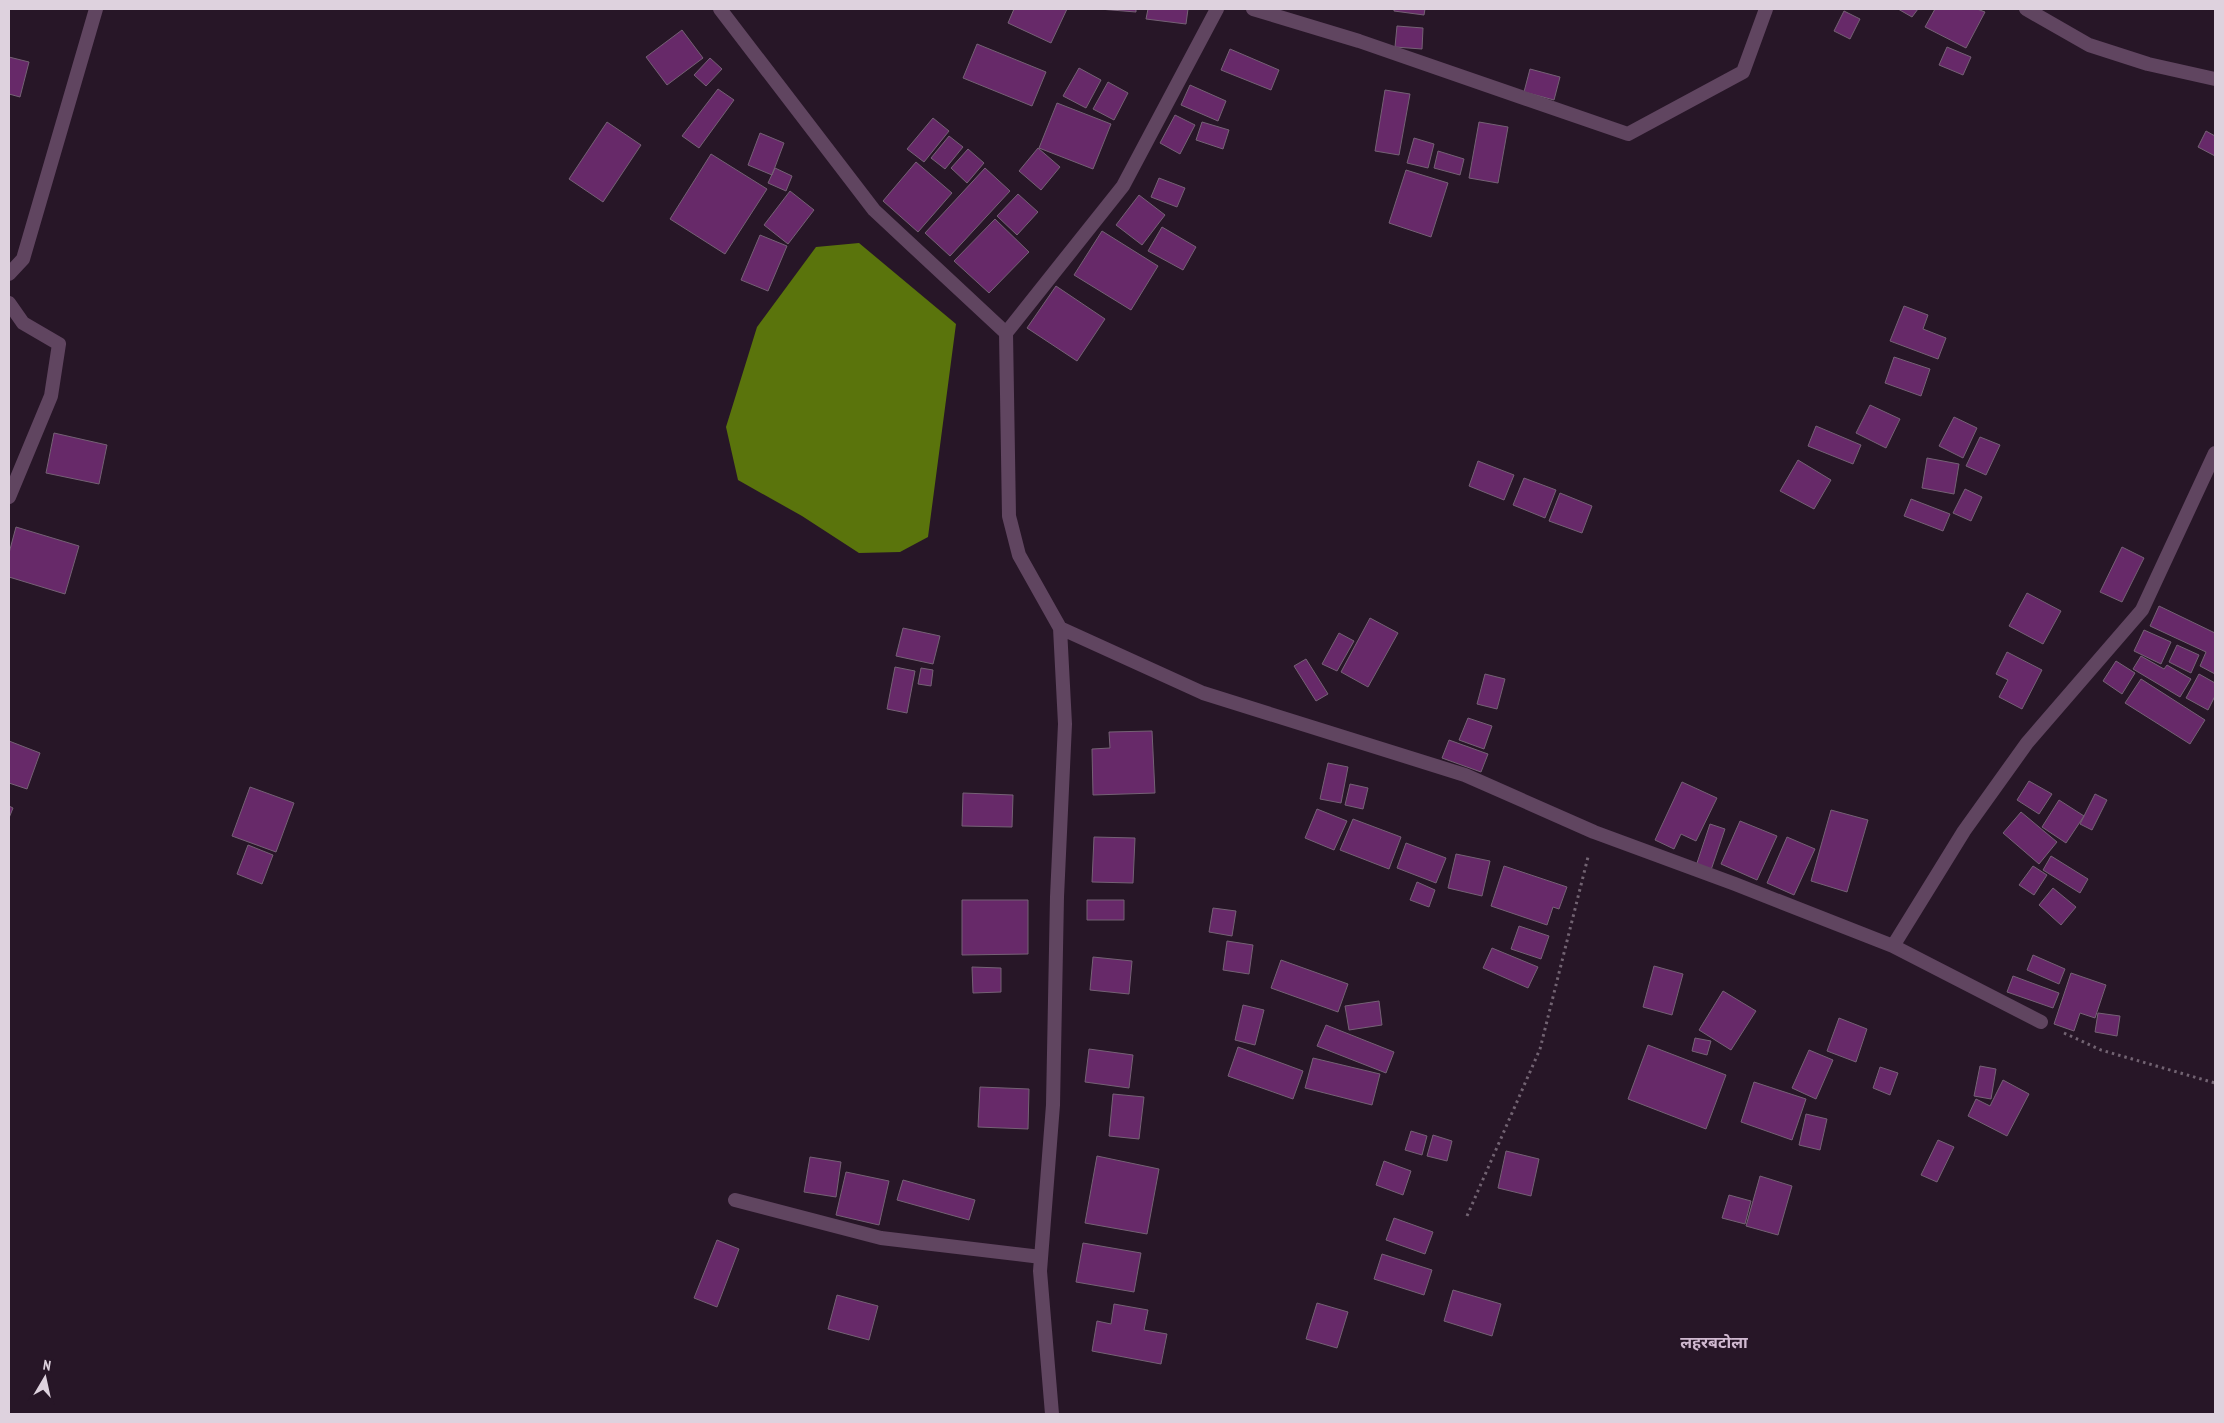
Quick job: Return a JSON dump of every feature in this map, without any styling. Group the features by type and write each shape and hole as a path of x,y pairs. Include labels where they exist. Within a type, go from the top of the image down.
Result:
{"street":[{"path":"9,274 23,258 96,9"},
{"path":"720,9 874,210 1006,333"},
{"path":"1052,1414 1040,1271 1053,1105 1057,897 1065,724 1060,628 1019,555 1009,516 1006,333 1123,186 1217,9"},
{"path":"1253,9 1359,42 1628,134 1743,72 1766,9"},
{"path":"2026,9 2089,45 2148,64 2215,79"},
{"path":"9,303 23,323 59,344 51,396 9,497"},
{"path":"1893,946 1964,831 2027,743 2142,610 2215,452"},
{"path":"1060,628 1203,693 1465,775 1594,832 1735,884 1893,946 2041,1022"},
{"path":"735,1200 881,1238 1041,1257"}],"path":[{"path":"1467,1216 1540,1049 1594,832"},
{"path":"2041,1022 2101,1050 2215,1082"}],"shaded area":[{"path":"859,243 956,324 928,537 900,552 859,553 802,516 738,480 726,427 757,327 816,247"}],"building":[{"path":"1014,9 1067,9 1051,43 1008,23"},
{"path":"1099,9 1136,9 1136,12"},
{"path":"1148,9 1188,9 1186,24 1146,19"},
{"path":"1394,9 1425,9 1424,15 1394,11"},
{"path":"1898,9 1918,9 1912,17"},
{"path":"1935,9 1977,9 1985,12 1966,48 1925,27"},
{"path":"1844,11 1860,19 1850,39 1834,31"},
{"path":"1397,26 1423,28 1422,49 1395,47"},
{"path":"682,30 703,58 667,85 646,57"},
{"path":"977,44 1046,72 1032,106 963,78"},
{"path":"1947,47 1971,57 1963,75 1939,65"},
{"path":"1230,49 1279,70 1271,90 1221,70"},
{"path":"9,57 29,62 20,97 9,94"},
{"path":"710,58 722,69 706,86 694,75"},
{"path":"1079,68 1101,80 1086,108 1063,96"},
{"path":"1530,69 1560,77 1554,100 1524,92"},
{"path":"1108,82 1128,93 1114,120 1093,109"},
{"path":"1190,85 1226,101 1218,121 1181,105"},
{"path":"718,89 734,100 699,148 682,136"},
{"path":"1385,90 1410,94 1399,155 1375,151"},
{"path":"1057,103 1111,124 1093,169 1039,148"},
{"path":"1175,115 1195,125 1180,154 1160,143"},
{"path":"933,118 949,131 924,162 907,149"},
{"path":"607,122 641,145 603,202 569,179"},
{"path":"1202,122 1229,130 1223,149 1196,140"},
{"path":"1479,122 1508,127 1498,183 1469,178"},
{"path":"2206,131 2215,136 2215,156 2198,147"},
{"path":"760,133 784,143 772,175 748,165"},
{"path":"949,136 963,147 945,169 931,158"},
{"path":"1414,138 1434,144 1428,168 1407,163"},
{"path":"1038,148 1060,167 1041,190 1019,171"},
{"path":"968,149 984,163 967,183 951,168"},
{"path":"1438,151 1464,159 1460,175 1434,168"},
{"path":"711,154 767,189 725,254 670,219"},
{"path":"916,162 952,193 918,232 883,201"},
{"path":"775,168 792,176 786,191 768,183"},
{"path":"985,168 1010,191 950,256 925,233"},
{"path":"1406,170 1448,183 1431,237 1389,223"},
{"path":"1159,178 1185,188 1177,207 1151,197"},
{"path":"790,191 814,210 788,244 764,225"},
{"path":"1018,194 1038,212 1017,235 997,216"},
{"path":"1139,195 1165,215 1142,245 1116,225"},
{"path":"995,219 1029,252 989,293 954,261"},
{"path":"1162,227 1196,247 1183,270 1148,251"},
{"path":"1102,231 1158,266 1131,310 1074,275"},
{"path":"760,235 787,246 768,291 741,280"},
{"path":"1056,286 1105,319 1077,361 1027,328"},
{"path":"1904,306 1928,315 1923,329 1946,338 1938,359 1890,341"},
{"path":"1894,357 1930,369 1921,396 1885,383"},
{"path":"1870,405 1900,419 1886,448 1856,433"},
{"path":"1954,417 1977,428 1963,458 1939,446"},
{"path":"1816,426 1861,445 1853,464 1808,446"},
{"path":"54,433 107,445 99,484 46,473"},
{"path":"1980,437 2000,445 1986,475 1966,466"},
{"path":"1927,458 1959,464 1954,494 1922,488"},
{"path":"1798,460 1831,480 1814,509 1780,491"},
{"path":"1478,461 1514,475 1504,500 1469,486"},
{"path":"1524,478 1556,490 1545,518 1513,505"},
{"path":"1965,489 1982,497 1971,521 1953,513"},
{"path":"1560,493 1592,506 1582,533 1549,521"},
{"path":"1911,499 1950,514 1943,531 1904,516"},
{"path":"16,527 79,546 65,594 9,577 9,553"},
{"path":"2122,547 2144,558 2122,602 2100,592"},
{"path":"2027,593 2061,611 2043,644 2009,626"},
{"path":"2159,606 2215,633 2215,674 2200,666 2206,652 2150,626"},
{"path":"1370,618 1398,633 1368,687 1341,672"},
{"path":"903,628 940,636 933,664 896,656"},
{"path":"2144,630 2171,642 2161,664 2134,651"},
{"path":"1339,633 1354,641 1337,671 1322,664"},
{"path":"2177,645 2199,655 2191,673 2169,662"},
{"path":"2007,652 2042,670 2022,709 1999,697 2008,680 1996,674"},
{"path":"2141,656 2164,669 2167,665 2191,679 2180,697 2133,669"},
{"path":"1306,659 1328,694 1316,701 1294,666"},
{"path":"2116,661 2135,673 2122,694 2103,681"},
{"path":"895,667 915,671 907,713 887,709"},
{"path":"921,668 933,670 931,686 918,684"},
{"path":"1485,674 1505,679 1497,709 1477,704"},
{"path":"2199,674 2215,683 2215,696 2208,710 2186,698"},
{"path":"2141,679 2205,720 2190,744 2125,703"},
{"path":"1468,718 1492,726 1484,749 1459,740"},
{"path":"1152,731 1155,793 1093,795 1092,749 1110,748 1109,732"},
{"path":"1449,740 1488,754 1481,772 1442,758"},
{"path":"9,741 40,753 27,789 9,783"},
{"path":"1328,763 1348,767 1341,803 1320,799"},
{"path":"2029,781 2052,794 2039,814 2017,800"},
{"path":"1682,782 1717,798 1696,841 1681,834 1674,849 1655,840"},
{"path":"1350,784 1368,788 1363,809 1345,805"},
{"path":"250,787 294,803 276,852 232,836"},
{"path":"963,793 1013,795 1012,827 962,826"},
{"path":"2095,794 2107,800 2092,830 2080,824"},
{"path":"2059,800 2084,816 2066,843 2042,827"},
{"path":"9,806 13,808 9,818"},
{"path":"1317,809 1347,821 1334,850 1305,838"},
{"path":"1831,810 1868,820 1847,892 1811,881"},
{"path":"2021,812 2057,842 2039,864 2003,833"},
{"path":"1353,819 1401,837 1389,869 1340,850"},
{"path":"1740,821 1777,836 1757,880 1721,864"},
{"path":"1710,824 1725,829 1711,870 1696,866"},
{"path":"1094,837 1135,838 1133,883 1092,882"},
{"path":"1787,837 1815,849 1794,895 1767,883"},
{"path":"1406,843 1446,858 1436,883 1397,868"},
{"path":"248,845 273,855 262,884 237,874"},
{"path":"1456,854 1490,861 1482,896 1448,888"},
{"path":"2051,856 2088,879 2080,893 2043,870"},
{"path":"1504,866 1567,887 1559,909 1553,907 1547,925 1491,906"},
{"path":"2033,866 2047,875 2034,895 2019,885"},
{"path":"1417,882 1435,890 1429,907 1410,900"},
{"path":"2053,888 2076,907 2061,925 2039,905"},
{"path":"962,900 1028,900 1028,954 962,955"},
{"path":"1087,900 1124,900 1124,920 1087,920"},
{"path":"1213,908 1236,911 1232,936 1209,932"},
{"path":"1519,926 1549,936 1541,959 1511,949"},
{"path":"1227,941 1253,945 1249,974 1223,970"},
{"path":"1492,948 1538,967 1528,988 1483,968"},
{"path":"2033,955 2065,969 2059,984 2027,970"},
{"path":"1093,957 1132,961 1129,994 1090,990"},
{"path":"1281,960 1348,984 1338,1012 1271,988"},
{"path":"1654,966 1683,974 1672,1015 1643,1007"},
{"path":"972,967 1001,968 1001,992 973,993"},
{"path":"2071,973 2106,985 2095,1018 2080,1013 2074,1031 2054,1024"},
{"path":"2013,976 2059,993 2053,1008 2007,992"},
{"path":"1723,991 1756,1011 1731,1050 1699,1030"},
{"path":"1379,1001 1382,1025 1349,1030 1345,1006"},
{"path":"1243,1005 1264,1010 1255,1045 1235,1040"},
{"path":"2098,1013 2120,1016 2117,1036 2095,1032"},
{"path":"1839,1018 1867,1029 1856,1062 1827,1051"},
{"path":"1326,1025 1394,1052 1386,1073 1317,1046"},
{"path":"1695,1038 1711,1041 1707,1055 1692,1051"},
{"path":"1648,1045 1726,1075 1706,1129 1628,1099"},
{"path":"1238,1047 1303,1071 1293,1099 1228,1076"},
{"path":"1089,1049 1133,1055 1129,1088 1085,1082"},
{"path":"1809,1050 1833,1060 1816,1099 1792,1088"},
{"path":"1313,1058 1380,1074 1372,1105 1305,1088"},
{"path":"1980,1066 1996,1069 1991,1099 1974,1096"},
{"path":"1880,1067 1898,1073 1890,1095 1873,1088"},
{"path":"2003,1080 2029,1094 2007,1136 1968,1116 1976,1099 1990,1106"},
{"path":"1754,1082 1806,1099 1792,1140 1741,1122"},
{"path":"980,1087 1029,1089 1028,1129 978,1127"},
{"path":"1113,1094 1144,1097 1139,1139 1109,1136"},
{"path":"1806,1114 1827,1119 1820,1150 1799,1145"},
{"path":"1411,1131 1427,1136 1422,1155 1405,1150"},
{"path":"1433,1135 1452,1141 1447,1161 1427,1156"},
{"path":"1938,1140 1954,1147 1937,1182 1921,1175"},
{"path":"1506,1151 1539,1159 1531,1196 1498,1188"},
{"path":"1097,1156 1159,1169 1147,1234 1085,1223"},
{"path":"810,1157 841,1162 836,1197 804,1192"},
{"path":"1384,1161 1411,1171 1403,1195 1376,1185"},
{"path":"846,1172 889,1181 879,1225 836,1215"},
{"path":"1760,1176 1792,1186 1778,1235 1746,1226"},
{"path":"903,1180 975,1200 969,1220 897,1200"},
{"path":"1729,1195 1751,1201 1745,1224 1722,1218"},
{"path":"1394,1218 1433,1232 1425,1254 1386,1240"},
{"path":"717,1240 739,1249 717,1307 694,1298"},
{"path":"1083,1243 1141,1253 1134,1292 1076,1282"},
{"path":"1382,1254 1432,1270 1424,1295 1374,1279"},
{"path":"1453,1290 1501,1304 1492,1336 1444,1321"},
{"path":"837,1295 878,1306 869,1340 828,1329"},
{"path":"1317,1303 1348,1312 1337,1348 1306,1339"},
{"path":"1114,1304 1148,1310 1144,1330 1167,1334 1161,1364 1092,1351 1097,1321 1111,1324"}],"district":[{"name":"लहरबटोला","path":"1714,1342"}]}
